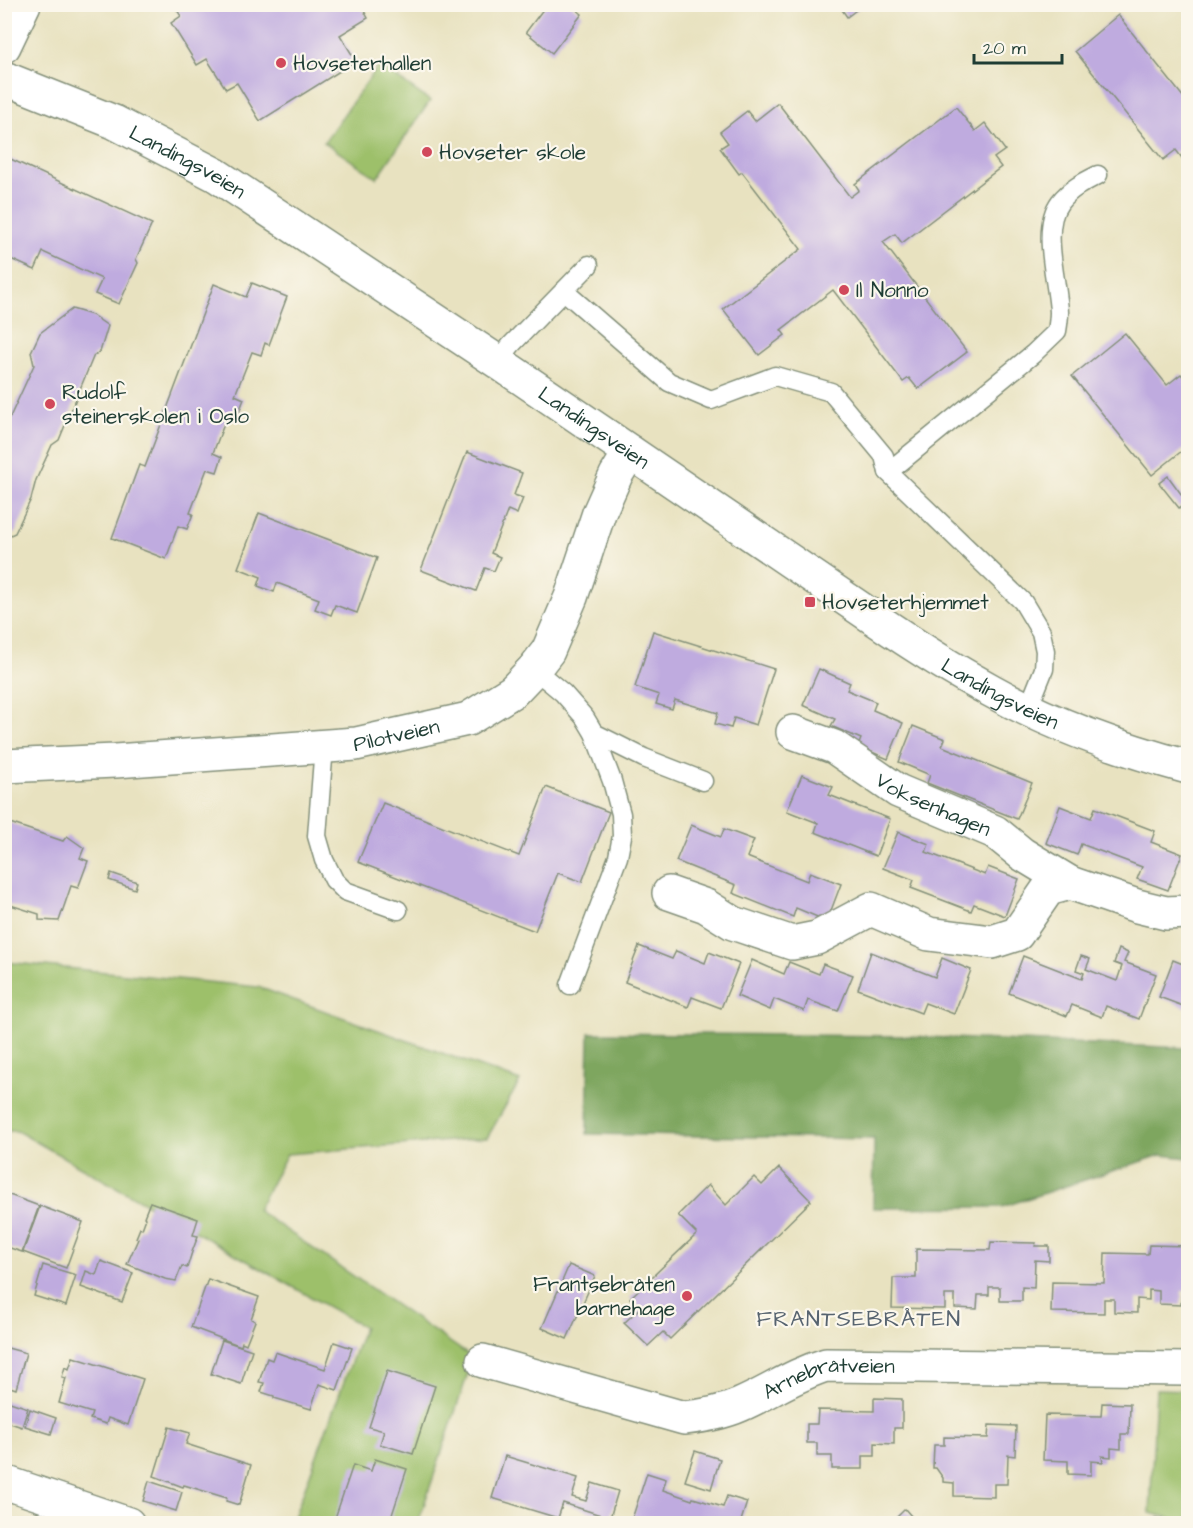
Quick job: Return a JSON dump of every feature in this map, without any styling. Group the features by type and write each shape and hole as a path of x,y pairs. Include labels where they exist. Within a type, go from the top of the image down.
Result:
{"street":[{"path":"4,46 24,4"},
{"name":"Landingsveien","path":"4,78 114,122 216,175 498,362 920,648 993,691 1028,709 1096,738 1188,767"},
{"name":"Pilotveien","path":"4,766 115,761 356,744 468,719 513,691 548,651 559,628 599,513 615,475 630,452"},
{"name":"Voksenhagen","path":"793,732 834,747 898,791 995,832 1022,854 1070,883 1146,909 1166,913 1188,912"},
{"path":"669,893 706,906 733,923 792,943 817,938 871,909 929,934 992,942 1017,934 1048,889 1070,883"},
{"name":"Arnebråtveien","path":"483,1361 684,1418 713,1415 740,1406 801,1373 826,1365 1188,1369"},
{"path":"4,1482 128,1524"}],"lane":[{"path":"888,472 1033,354 1057,331 1059,313 1050,237 1052,220 1059,203 1081,183 1098,175"},
{"path":"498,362 511,345 589,265"},
{"path":"564,291 669,382 711,400 775,376 831,392 884,456 888,472 1023,602 1041,632 1045,651 1044,669 1028,709"},
{"path":"534,669 563,693 585,718 594,734 612,781 621,814 622,836 618,857 570,985"},
{"path":"594,734 644,758 703,781"},
{"path":"324,746 317,836 324,860 334,880 345,891 398,910"}],"green space":[{"path":"379,65 430,101 377,178 324,142"},
{"path":"5,962 258,987 520,1081 487,1138 287,1154 257,1210 473,1358 418,1523 292,1523 364,1327 17,1131 5,1131"},
{"path":"589,1033 901,1036 1188,1048 1188,1158 1161,1155 1002,1207 873,1208 874,1139 587,1134"},
{"path":"1156,1389 1188,1390 1188,1522 1150,1513"}],"building":[{"name":"Hovseterhallen","path":"173,4 360,4 368,18 340,35 356,61 260,121 237,83 226,89 207,59 197,65 171,23 181,16"},
{"path":"547,4 570,4 582,14 552,53 526,32"},
{"path":"838,4 864,4 847,17"},
{"path":"1118,15 1188,103 1188,166 1176,150 1163,160 1075,51"},
{"path":"778,103 850,197 859,190 855,184 956,107 975,131 985,123 1005,150 994,158 1001,167 902,243 895,234 883,242 967,352 918,389 909,378 903,382 833,290 781,330 785,335 759,355 723,309 801,249 742,172 739,174 720,148 728,143 720,132 747,111 755,121"},
{"path":"4,156 152,224 136,259 138,263 119,304 95,294 102,279 43,252 35,270 4,256"},
{"path":"252,283 287,297 269,345 265,343 261,355 252,352 235,395 244,399 238,415 229,411 213,453 222,457 217,472 207,469 190,513 193,514 187,529 178,526 166,559 112,538 139,465 145,467 214,284 246,297"},
{"path":"72,309 92,315 108,326 100,352 94,355 59,440 52,445 15,533 6,537 9,542 4,552 4,420 10,417 34,365 31,352 40,333"},
{"path":"1125,333 1167,385 1181,374 1188,382 1188,446 1152,475 1072,376"},
{"path":"467,452 522,473 514,495 523,498 517,514 508,510 491,553 500,557 494,571 485,568 476,591 421,570"},
{"path":"1168,476 1187,502 1179,508 1159,483"},
{"path":"259,513 377,558 357,613 335,605 331,615 315,609 319,599 277,583 274,592 258,586 261,577 238,568"},
{"path":"653,631 774,669 756,725 734,718 731,728 715,724 718,713 675,700 672,709 656,704 659,695 635,687"},
{"path":"819,669 850,683 847,690 876,702 873,710 903,723 888,759 858,746 861,739 831,726 835,719 803,705"},
{"path":"913,726 945,739 942,746 1032,783 1017,819 927,783 930,775 899,762"},
{"path":"802,775 833,787 829,795 890,819 876,856 815,832 818,823 787,811"},
{"path":"546,787 609,812 582,882 558,873 535,931 358,862 383,803 519,856"},
{"path":"1060,806 1091,818 1095,808 1155,831 1151,842 1182,854 1168,890 1137,879 1142,867 1081,844 1077,855 1046,843"},
{"path":"4,821 63,841 67,836 84,848 80,858 88,861 78,888 71,886 59,921 39,920 39,914 4,903"},
{"path":"691,825 721,837 724,829 754,840 747,857 807,881 810,872 841,884 827,921 796,908 793,917 733,893 736,885 676,861"},
{"path":"898,832 929,844 926,852 985,875 988,867 1019,879 1005,916 974,904 971,911 911,888 914,880 883,868"},
{"path":"111,873 137,882 135,889 109,880"},
{"path":"639,946 672,959 676,951 705,963 709,952 739,964 721,1008 692,997 688,1007 625,982"},
{"path":"1119,949 1128,953 1124,962 1156,974 1139,1019 1106,1006 1102,1017 1072,1005 1067,1016 1009,993 1023,956 1082,979 1084,973 1076,970 1081,956 1090,959 1086,969 1117,981 1122,966 1114,963"},
{"path":"871,952 935,977 942,958 971,970 954,1014 925,1003 921,1013 858,989"},
{"path":"752,960 784,974 789,962 819,974 823,964 853,975 838,1011 808,1000 804,1011 774,999 770,1010 737,996"},
{"path":"1173,960 1188,966 1188,1008 1159,997"},
{"path":"779,1168 811,1201 670,1339 663,1332 648,1346 624,1323 640,1308 630,1298 697,1234 678,1215 708,1185 726,1205 754,1177 762,1185"},
{"path":"4,1193 39,1206 22,1252 4,1246"},
{"path":"150,1202 198,1219 193,1235 198,1236 187,1268 182,1266 176,1281 127,1264 138,1239 136,1238 140,1228 142,1229"},
{"path":"40,1206 83,1222 66,1268 23,1252"},
{"path":"991,1242 1036,1243 1035,1246 1049,1246 1049,1261 1035,1260 1034,1288 1022,1287 1022,1301 1000,1301 1000,1287 989,1287 989,1295 978,1295 977,1309 955,1308 955,1295 945,1295 945,1309 892,1308 893,1278 916,1278 916,1249 990,1250"},
{"path":"1149,1245 1188,1246 1188,1291 1182,1291 1181,1305 1159,1304 1159,1291 1149,1290 1149,1300 1137,1299 1137,1313 1114,1312 1114,1299 1104,1299 1104,1313 1051,1312 1052,1282 1104,1283 1105,1253 1148,1254"},
{"path":"101,1261 133,1273 122,1302 81,1287 86,1271 96,1275"},
{"path":"43,1265 76,1275 66,1306 34,1296"},
{"path":"569,1265 595,1276 567,1339 542,1328"},
{"path":"208,1279 259,1297 251,1319 255,1321 246,1344 242,1342 241,1346 191,1327"},
{"path":"222,1340 252,1350 241,1384 211,1374"},
{"path":"334,1342 352,1348 337,1390 319,1384 311,1409 261,1392 264,1383 259,1382 267,1358 272,1360 275,1352 325,1369"},
{"path":"4,1347 26,1353 16,1389 4,1385"},
{"path":"73,1357 143,1379 128,1425 108,1418 106,1424 90,1419 92,1413 59,1403 66,1378 62,1377 65,1367 69,1369"},
{"path":"387,1371 435,1386 413,1454 380,1444 384,1431 369,1427"},
{"path":"874,1398 902,1399 902,1428 894,1428 894,1444 875,1443 875,1456 863,1456 863,1469 832,1469 832,1456 817,1456 817,1443 807,1443 807,1424 817,1424 818,1410 874,1411"},
{"path":"4,1400 28,1408 22,1427 4,1421"},
{"path":"1102,1403 1130,1404 1129,1434 1121,1434 1121,1449 1111,1448 1111,1457 1102,1456 1103,1462 1091,1461 1091,1475 1068,1474 1068,1461 1043,1460 1045,1415 1101,1416"},
{"path":"30,1409 56,1418 51,1434 25,1426"},
{"path":"989,1425 1016,1426 1015,1456 1008,1455 1007,1484 994,1484 994,1497 954,1496 954,1483 943,1482 936,1468 933,1468 934,1445 944,1445 944,1437 988,1438"},
{"path":"169,1427 190,1433 186,1444 251,1465 239,1505 226,1501 227,1498 184,1485 183,1487 154,1476"},
{"path":"695,1451 720,1459 711,1489 685,1481"},
{"path":"505,1456 578,1478 572,1497 586,1501 592,1483 618,1491 610,1518 563,1503 558,1518 492,1498"},
{"path":"375,1459 407,1469 389,1524 341,1524 334,1521 353,1465 371,1471"},
{"path":"647,1473 666,1479 663,1490 692,1500 693,1498 723,1507 727,1496 747,1502 740,1524 631,1522"},
{"path":"149,1481 182,1492 176,1511 143,1501"},
{"path":"905,1509 918,1524 890,1524"},
{"path":"1155,1518 1188,1521 1188,1524 1155,1524"}],"place":[{"name":"Hovseterhallen","path":"281,63"},
{"name":"Hovseter skole","path":"427,152"},
{"name":"Il Nonno","path":"844,290"},
{"name":"Rudolf steinerskolen i Oslo","path":"50,404"},
{"name":"Hovseterhjemmet","path":"810,602"},
{"name":"Frantsebråten barnehage","path":"687,1296"}],"district":[{"name":"FRANTSEBRÅTEN","path":"859,1319"}]}
